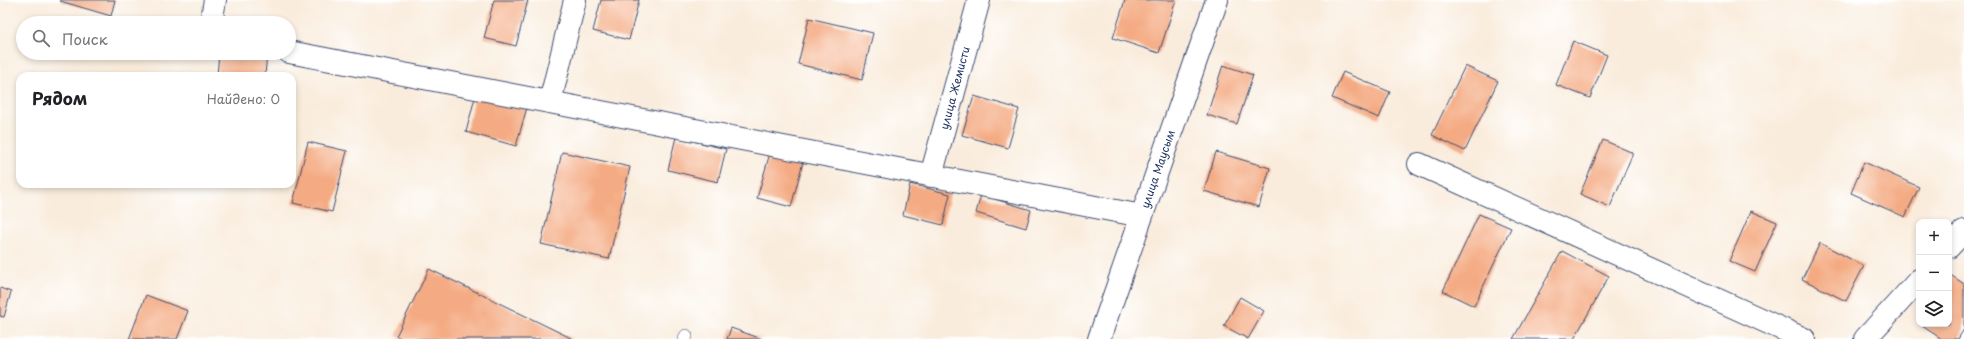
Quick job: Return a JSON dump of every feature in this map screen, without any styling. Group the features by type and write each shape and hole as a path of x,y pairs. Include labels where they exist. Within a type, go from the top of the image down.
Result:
{"street":[{"path":"213,16 216,0"},
{"path":"550,102 575,0"},
{"name":"улица Жемисти","path":"931,176 979,0"},
{"name":"улица Маусым","path":"1099,339 1217,0"},
{"path":"296,53 1142,216"},
{"path":"1419,164 1804,339"},
{"path":"1952,245 1964,231"},
{"path":"1864,339 1916,283"}],"building":[{"path":"60,0 115,0 111,16"},
{"path":"494,0 528,0 516,46 484,38"},
{"path":"601,0 639,0 629,40 593,31"},
{"path":"1125,0 1176,0 1159,53 1113,38"},
{"path":"809,18 873,33 862,80 798,64"},
{"path":"1573,41 1607,55 1590,98 1556,85"},
{"path":"218,60 266,60 265,72 217,72"},
{"path":"1223,65 1253,75 1237,124 1207,115"},
{"path":"1465,66 1498,81 1465,151 1432,135"},
{"path":"1343,72 1390,92 1379,118 1332,98"},
{"path":"477,90 528,104 516,146 466,132"},
{"path":"974,96 1019,109 1008,148 962,135"},
{"path":"676,137 726,149 718,182 668,170"},
{"path":"1603,140 1633,153 1610,207 1580,194"},
{"path":"308,142 347,151 332,212 293,203"},
{"path":"562,152 630,167 609,259 541,244"},
{"path":"1216,152 1270,168 1259,207 1204,191"},
{"path":"770,153 803,162 791,207 757,198"},
{"path":"1864,162 1919,187 1905,217 1851,193"},
{"path":"910,184 950,194 943,225 903,215"},
{"path":"981,195 1031,210 1026,228 976,213"},
{"path":"1751,211 1777,222 1755,272 1729,261"},
{"path":"1479,214 1511,228 1474,306 1443,291"},
{"path":"1820,243 1864,266 1846,301 1802,279"},
{"path":"1562,251 1609,276 1574,339 1513,339"},
{"path":"429,269 573,339 402,339 396,336"},
{"path":"1952,276 1964,284 1964,329 1958,339 1942,339 1924,327 1952,327"},
{"path":"0,288 11,292 4,317 0,316"},
{"path":"146,295 188,311 177,339 129,339"},
{"path":"1240,297 1264,311 1248,339 1224,326"},
{"path":"731,328 762,339 727,339"}]}
